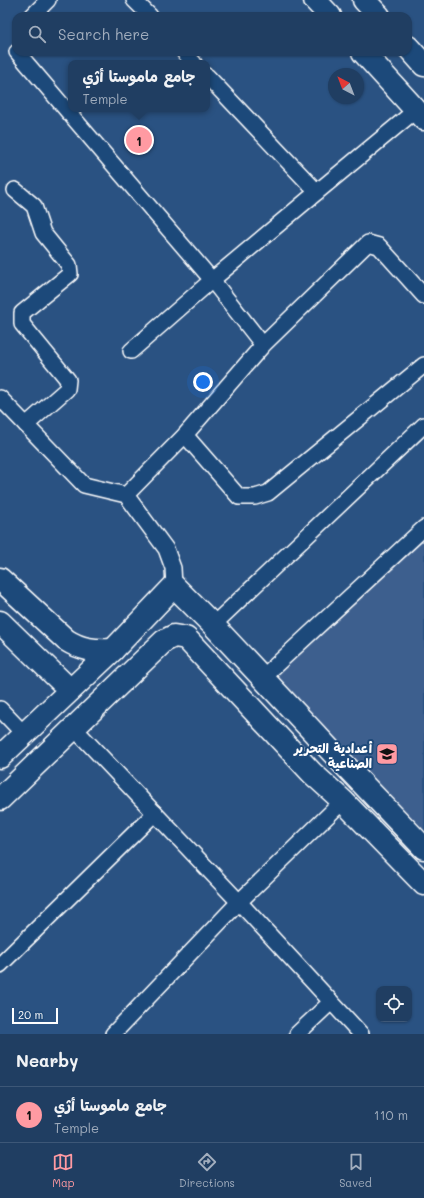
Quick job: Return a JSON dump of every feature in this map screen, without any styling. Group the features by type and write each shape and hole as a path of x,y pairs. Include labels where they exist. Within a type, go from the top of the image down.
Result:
{"street":[{"path":"36,12 48,0"},
{"path":"134,0 146,12"},
{"path":"315,0 326,12"},
{"path":"412,52 424,65"},
{"path":"21,56 68,111"},
{"path":"131,351 212,280 317,192 420,114 367,56"},
{"path":"210,79 317,192"},
{"path":"69,112 212,280 263,345"},
{"path":"15,190 34,206 43,232 70,265 70,274 22,313 22,324 68,380 67,388 26,425"},
{"path":"126,495 185,436 263,345 368,243 379,246 424,296"},
{"path":"185,436 239,497 255,497 268,493 424,365"},
{"path":"0,398 84,485 126,495 166,549 173,568 174,586 263,677 424,848"},
{"path":"213,625 424,425"},
{"path":"263,677 424,528"},
{"path":"0,579 50,626 75,646 96,651 112,650"},
{"path":"0,757 112,650 174,586"},
{"path":"0,622 70,690"},
{"path":"27,649 50,626"},
{"path":"0,799 164,641 174,636 186,638 312,773 343,801 424,884"},
{"path":"0,709 24,734"},
{"path":"74,728 239,902 361,1034"},
{"path":"312,773 333,753"},
{"path":"113,1034 239,902 343,801"},
{"path":"0,964 155,814"},
{"path":"298,1034 331,1002"}],"shaded area":[{"name":"أعدادية التحرير الصناعية","path":"424,540 424,834 276,674"}],"place":[{"name":"جامع ماموستا أژي","path":"139,140"},
{"name":"أعدادية التحرير الصناعية","path":"387,754"}]}
